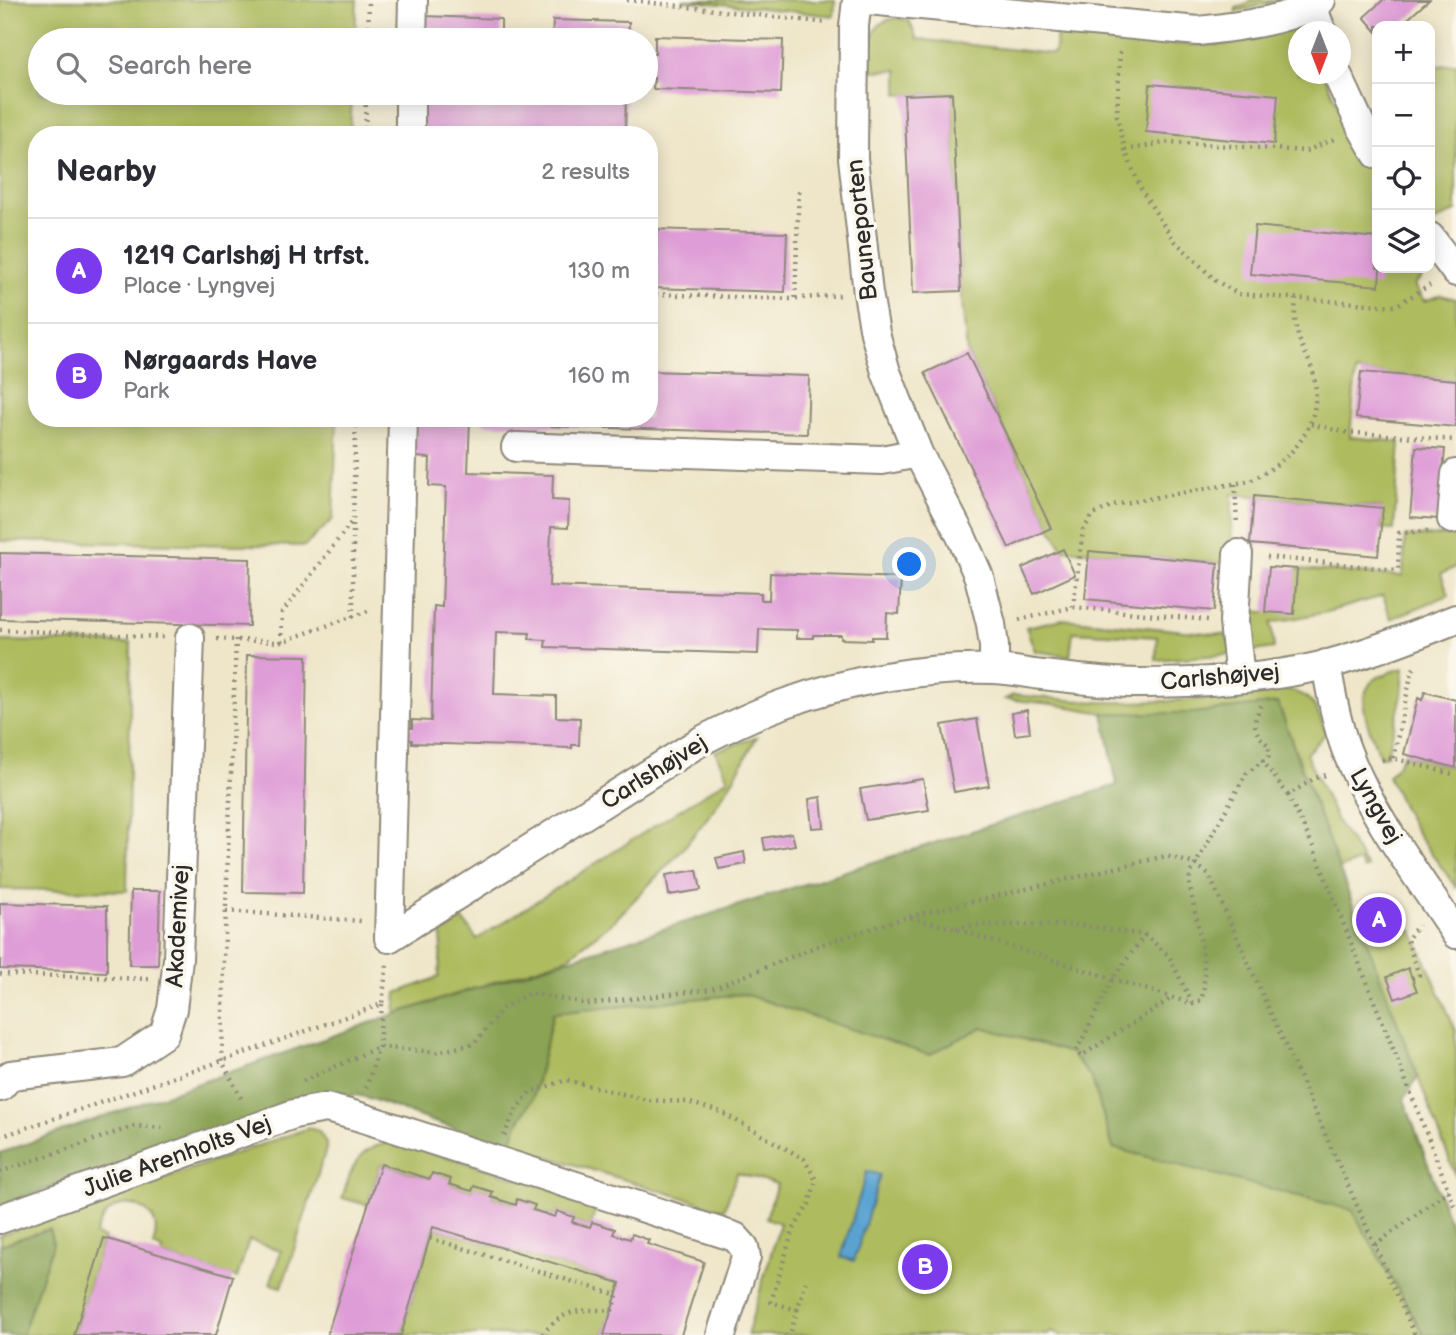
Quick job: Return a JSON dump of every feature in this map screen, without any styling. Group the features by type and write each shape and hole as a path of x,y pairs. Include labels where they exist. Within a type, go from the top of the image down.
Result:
{"street":[{"path":"412,0 412,28"},
{"path":"868,0 1198,31 1318,12"},
{"name":"Bauneporten","path":"856,13 853,158 867,293 875,333 886,372 918,453 979,577 991,624 994,669"},
{"path":"1342,84 1373,147"},
{"path":"410,126 411,105"},
{"path":"1435,244 1455,271"},
{"path":"390,930 403,427"},
{"path":"516,447 881,460 918,453"},
{"path":"1452,519 1456,474"},
{"path":"1238,554 1234,622 1252,677"},
{"name":"Carlshøjvej","path":"390,930 701,741 784,703 885,677 935,669 994,669 1139,683 1252,677 1326,664 1382,647 1456,619"},
{"name":"Akademivej","path":"0,1087 11,1075 122,1062 163,1034 173,1009 177,980 190,638"},
{"name":"Lyngvej","path":"1326,664 1339,728 1366,795 1456,934"},
{"name":"Julie Arenholts Vej","path":"0,1219 295,1114 327,1108 735,1237 744,1247 746,1256 721,1335"}],"path":[{"path":"368,28 369,0"},
{"path":"627,0 856,13"},
{"path":"1122,23 1116,116 1125,150 1142,191 1163,225 1175,241 1215,280 1238,294 1395,306 1455,271"},
{"path":"365,126 366,105"},
{"path":"1125,150 1169,142 1306,151 1362,128"},
{"path":"795,298 799,187"},
{"path":"658,294 795,298 867,293"},
{"path":"1073,607 1083,530 1093,515 1113,505 1250,481 1283,461 1306,434 1315,406 1313,372 1296,330 1296,299"},
{"path":"1311,424 1343,432 1456,440"},
{"path":"353,617 356,427"},
{"path":"1235,484 1238,554 1398,570 1399,533 1451,529 1452,519"},
{"path":"281,642 282,613 353,520"},
{"path":"991,624 1073,607 1234,622"},
{"path":"232,1107 244,1103 222,1062 236,639"},
{"path":"1392,758 1412,671 1418,664"},
{"path":"907,917 952,928 1193,1004 1201,1000 1204,993 1203,957 1189,883 1190,874 1246,774 1269,756 1269,747 1254,729 1257,714 1265,698 1252,677"},
{"path":"1288,795 1315,778 1392,758 1456,775"},
{"path":"1262,760 1288,795 1312,844 1456,1210"},
{"path":"293,1085 379,1047 437,1052 474,1044 503,1008 530,993 588,1004 712,989 820,944 907,917 1166,856 1195,864 1209,875 1415,1335"},
{"path":"1412,978 1419,975 1407,940 1435,902"},
{"path":"226,911 390,930 379,1047 357,1116"},
{"path":"952,928 976,925 1080,925 1145,934 1169,956 1193,1004"},
{"path":"1145,934 1114,978 1076,1052 1081,1056 1173,997"},
{"path":"0,974 177,980"},
{"path":"0,1137 222,1062 382,1004"},
{"path":"494,1161 515,1111 530,1092 567,1080 647,1100 687,1102 720,1112 804,1158 816,1180 809,1204 793,1230 771,1302 797,1310"},
{"path":"0,1172 135,1126 171,1128"},
{"path":"1376,1245 1449,1190"},
{"path":"430,1238 617,1295 612,1310 577,1310 550,1324 542,1335"},
{"path":"790,1335 806,1282"}],"green space":[{"path":"0,0 357,0 356,28 28,28 28,105 351,105 350,126 28,126 28,427 337,427 333,519 305,546 0,541"},
{"path":"683,0 835,0 834,16"},
{"path":"1250,0 1280,0 1236,12 1236,8 1246,5"},
{"path":"887,20 909,20 917,39 1054,54 1057,33 1217,45 1288,30 1288,84 1328,84 1355,144 1372,172 1372,273 1423,273 1414,285 1424,301 1441,295 1456,299 1456,380 1356,372 1350,437 1400,442 1394,530 1381,529 1382,508 1232,494 1231,564 1063,549 967,353 961,291 952,93 898,94 898,70 870,71 873,37 880,24"},
{"path":"1456,64 1456,211 1435,222 1435,84 1435,66"},
{"path":"1456,535 1456,567 1441,574 1449,595 1391,619 1383,596 1327,612 1271,623 1274,648 1248,652 1245,611 1265,612 1297,569 1403,576 1405,537"},
{"path":"1062,619 1227,635 1232,654 1156,660 1157,637 1073,632 1070,656 1035,651 1026,627"},
{"path":"0,641 131,643 127,891 0,889"},
{"path":"1404,668 1402,695 1387,755 1380,757 1365,716 1365,694 1369,685 1377,678"},
{"path":"1285,690 1308,699 1320,717 1326,733 1306,754 1338,823 1367,867 1363,869 1360,861 1339,869 1278,703 1193,713 1103,713 1005,699 1013,695 1146,702"},
{"path":"1278,703 1418,1077 1404,1099 1456,1240 1456,1335 1424,1335 1352,1210 1113,1148 1092,1079 1071,1053 982,1027 929,1055 744,994 553,1013 533,1098 518,1123 510,1145 434,1122 369,1098 356,1095 321,1097 0,1205 0,1153 395,1014 1117,785 1103,713 1193,713"},
{"path":"757,737 711,813 682,850 614,921 567,958 395,1014 397,993 439,977 442,928 460,916 477,939 728,779 715,751"},
{"path":"1404,754 1456,768 1456,887 1418,835 1388,776"},
{"path":"1389,900 1414,934 1456,1031 1456,1177 1356,915 1367,910 1376,935 1391,930 1382,904"},
{"path":"744,994 929,1054 982,1027 1071,1053 1092,1079 1113,1148 1352,1210 1424,1335 1059,1335 1051,1332 1048,1335 747,1335 780,1223 766,1218 777,1184 737,1173 724,1210 510,1145 518,1123 533,1098 553,1013"},
{"path":"309,1128 319,1131 326,1143 326,1149 282,1287 270,1284 281,1251 249,1240 237,1278 162,1255 163,1250 153,1246 156,1229 152,1216 133,1205 118,1206 101,1220 95,1235 104,1238 74,1335 22,1335 53,1243 49,1229 0,1245 0,1235"},
{"path":"398,1142 598,1203 590,1227 572,1222 573,1217 557,1211 555,1217 533,1210 534,1205 518,1199 516,1205 491,1197 493,1192 474,1187 472,1191 449,1184 450,1179 432,1174 430,1179 381,1164 368,1205 342,1198 359,1158 374,1147"},
{"path":"433,1227 620,1283 604,1335 401,1335"},
{"path":"49,1229 53,1244 22,1335 0,1335 0,1245"}],"water":[{"path":"867,1171 880,1175 854,1261 841,1257"}],"building":[{"path":"1383,0 1429,0 1406,21 1372,21 1372,26 1364,17"},
{"path":"424,16 501,19 501,28 424,28"},
{"path":"553,20 629,22 629,28 553,28"},
{"path":"658,36 783,40 781,93 658,89"},
{"path":"1150,84 1278,95 1274,144 1146,132"},
{"path":"952,93 961,291 913,293 904,95"},
{"path":"421,105 626,105 625,126 420,126"},
{"path":"1255,226 1372,238 1372,273 1380,273 1379,286 1250,274"},
{"path":"658,229 787,233 785,292 658,288"},
{"path":"967,353 1051,528 1009,548 925,373"},
{"path":"658,371 809,376 807,434 580,427 658,427"},
{"path":"1361,372 1456,380 1456,427 1356,418"},
{"path":"415,427 470,427 468,472 553,475 552,500 569,501 568,528 551,527 549,586 761,593 761,600 769,600 770,573 901,578 899,614 887,613 886,637 872,637 872,640 841,639 841,635 797,638 797,630 759,629 758,654 545,647 546,640 529,639 530,633 496,632 494,694 556,696 556,717 580,718 579,745 572,745 572,748 412,743 412,740 407,739 407,728 412,728 412,720 431,721 434,606 442,607 446,487 429,486 430,458 414,457"},
{"path":"1416,447 1445,449 1439,519 1410,517"},
{"path":"1254,496 1383,508 1378,556 1250,544"},
{"path":"1063,549 1075,575 1034,594 1022,568"},
{"path":"1089,551 1218,563 1214,611 1085,599"},
{"path":"0,553 250,559 249,626 0,619"},
{"path":"1269,567 1297,569 1294,614 1265,612"},
{"path":"247,655 307,656 303,893 243,892"},
{"path":"1425,692 1456,700 1456,768 1404,754 1418,698 1422,700"},
{"path":"1027,710 1030,733 1015,735 1012,713"},
{"path":"977,719 989,786 954,792 942,725"},
{"path":"923,779 929,810 866,820 860,789"},
{"path":"821,797 824,827 812,828 809,799"},
{"path":"792,833 795,845 765,850 763,838"},
{"path":"744,852 746,864 719,869 716,858"},
{"path":"697,870 701,890 669,895 666,875"},
{"path":"131,891 160,891 158,965 129,965"},
{"path":"0,903 107,906 107,972 0,969"},
{"path":"1382,904 1391,930 1376,935 1367,910"},
{"path":"1408,968 1417,991 1395,999 1387,977"},
{"path":"381,1164 430,1179 432,1173 451,1179 449,1184 472,1191 474,1186 493,1192 491,1197 516,1205 517,1199 535,1205 533,1210 555,1217 557,1211 574,1217 572,1222 590,1227 592,1222 615,1229 613,1234 630,1239 632,1234 649,1240 647,1244 704,1262 681,1335 604,1335 620,1283 433,1227 401,1335 327,1335"},
{"path":"104,1238 233,1276 216,1335 74,1335"}],"place":[{"name":"1219 Carlshøj H trfst.","path":"1379,920"},
{"name":"Nørgaards Have","path":"925,1267"}]}
